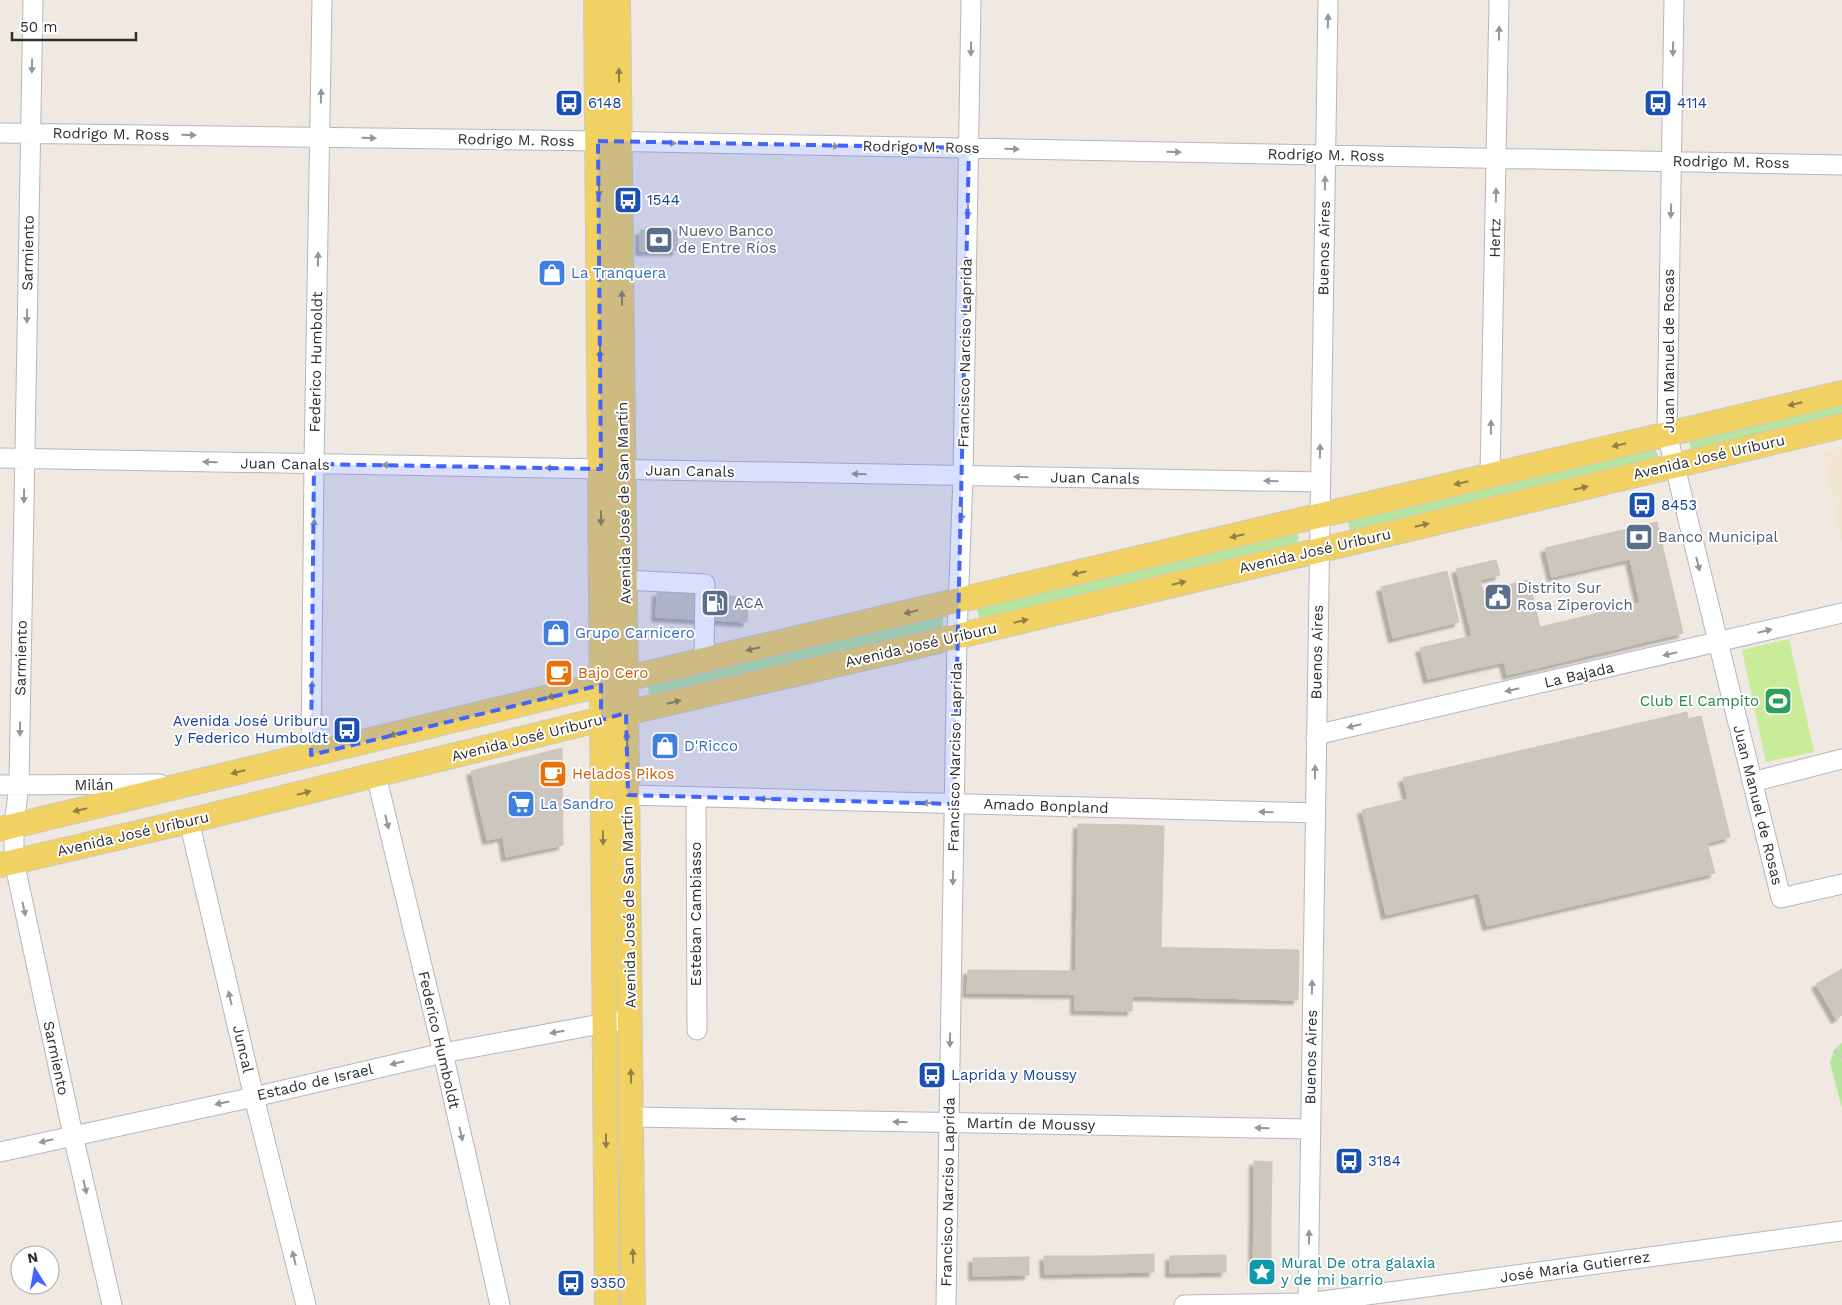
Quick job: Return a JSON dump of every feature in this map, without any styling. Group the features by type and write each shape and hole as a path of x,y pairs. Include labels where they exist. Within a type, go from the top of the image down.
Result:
{"main road":[{"name":"Avenida José de San Martín","path":"596,0 609,142"},
{"name":"Avenida José de San Martín","path":"608,1305 601,685 612,469 609,142 618,0"},
{"name":"Avenida José Uriburu","path":"7,828 704,660 1842,393"},
{"name":"Avenida José Uriburu","path":"7,863 188,821 626,713 1842,426"},
{"name":"Avenida José de San Martín","path":"612,469 625,580 634,1305"}],"street":[{"name":"Sarmiento","path":"33,0 24,459 7,863 112,1305"},
{"name":"Federico Humboldt","path":"311,755 322,0"},
{"name":"Francisco Narciso Laprida","path":"946,1305 957,636 963,476 971,0"},
{"name":"Buenos Aires","path":"1308,1304 1318,550 1328,0"},
{"name":"Hertz","path":"1490,476 1499,0"},
{"name":"Juan Manuel de Rosas","path":"1674,0 1667,434 1781,898 1842,884"},
{"name":"Rodrigo M. Ross","path":"0,133 1842,164"},
{"name":"Juan Canals","path":"0,458 1320,482"},
{"path":"625,580 705,584 704,660"},
{"name":"La Bajada","path":"1316,738 1324,733 1842,613"},
{"path":"1752,782 1842,759"},
{"name":"Federico Humboldt","path":"376,775 500,1305"},
{"name":"Milán","path":"9,785 188,784"},
{"name":"Amado Bonpland","path":"628,796 1315,814"},
{"name":"Esteban Cambiasso","path":"696,797 697,1030"},
{"name":"Juncal","path":"188,821 306,1305"},
{"name":"Estado de Israel","path":"0,1152 442,1053 630,1018"},
{"name":"Martín de Moussy","path":"632,1117 1310,1128"},
{"name":"José María Gutierrez","path":"1184,1305 1308,1304 1842,1231"}],"path":[{"path":"1834,1050 1842,1059"}],"highlighted area":[{"path":"598,141 969,148 954,804 628,795 626,713 601,720 601,685 311,755 314,464 601,469"}],"shaded area":[{"path":"1842,447 1842,544 1823,452"}],"green space":[{"path":"1842,401 1842,417 1693,452 1691,449 1689,441 1698,434"},
{"path":"1651,449 1656,450 1658,456 1655,460 1357,531 1350,530 1348,523 1349,518"},
{"path":"1290,531 1297,533 1299,538 1296,545 985,620 979,618 977,610 979,607"},
{"path":"941,614 943,616 943,628 652,696 648,693 649,682"},
{"name":"Club El Campito","path":"1789,639 1814,752 1766,762 1742,650"},
{"path":"1842,1043 1842,1108 1830,1063 1834,1050"}],"building":[{"name":"Nuevo Banco de Entre Ríos","path":"640,230 678,230 677,251 640,251"},
{"name":"Distrito Sur Rosa Ziperovich","path":"1657,522 1683,633 1507,675 1504,662 1428,679 1420,648 1472,636 1456,569 1496,560 1500,575 1480,580 1483,591 1529,580 1540,627 1640,603 1630,559 1552,577 1545,548"},
{"path":"1447,571 1459,622 1393,638 1381,587"},
{"path":"657,592 749,597 747,622 656,617"},
{"path":"1687,712 1688,719 1701,716 1730,837 1707,843 1715,873 1487,926 1479,893 1386,915 1362,810 1408,799 1403,778"},
{"name":"La Sandro","path":"562,748 563,845 506,857 503,837 487,840 471,771"},
{"path":"1078,824 1135,825 1132,1011 1075,1010"},
{"path":"1135,825 1164,826 1161,947 1133,947"},
{"path":"1133,947 1299,950 1298,1000 1132,996"},
{"path":"1842,969 1842,1015 1836,1019 1816,984"},
{"path":"968,970 1075,971 1075,994 967,993"},
{"path":"1254,1161 1272,1162 1271,1216 1254,1216"},
{"path":"1254,1216 1271,1216 1271,1272 1253,1271"},
{"path":"1154,1254 1154,1272 1098,1273 1098,1256"},
{"path":"1226,1255 1226,1272 1170,1273 1170,1256"},
{"path":"1044,1256 1098,1256 1098,1273 1045,1274"},
{"path":"1029,1257 1029,1275 973,1276 973,1258"}],"place":[{"name":"6148","path":"569,103"},
{"name":"4114","path":"1658,103"},
{"name":"1544","path":"628,200"},
{"name":"Nuevo Banco de Entre Ríos","path":"659,240"},
{"name":"La Tranquera","path":"552,273"},
{"name":"8453","path":"1642,505"},
{"name":"Banco Municipal","path":"1639,537"},
{"name":"Distrito Sur Rosa Ziperovich","path":"1498,597"},
{"name":"ACA","path":"715,603"},
{"name":"Grupo Carnicero","path":"556,633"},
{"name":"Bajo Cero","path":"559,673"},
{"name":"Club El Campito","path":"1778,701"},
{"name":"Avenida José Uriburu y Federico Humboldt","path":"347,730"},
{"name":"D'Ricco","path":"665,746"},
{"name":"Helados Pikos","path":"553,774"},
{"name":"La Sandro","path":"521,804"},
{"name":"Laprida y Moussy","path":"932,1075"},
{"name":"3184","path":"1349,1161"},
{"name":"Mural De otra galaxia y de mi barrio","path":"1262,1272"},
{"name":"9350","path":"571,1283"}]}
